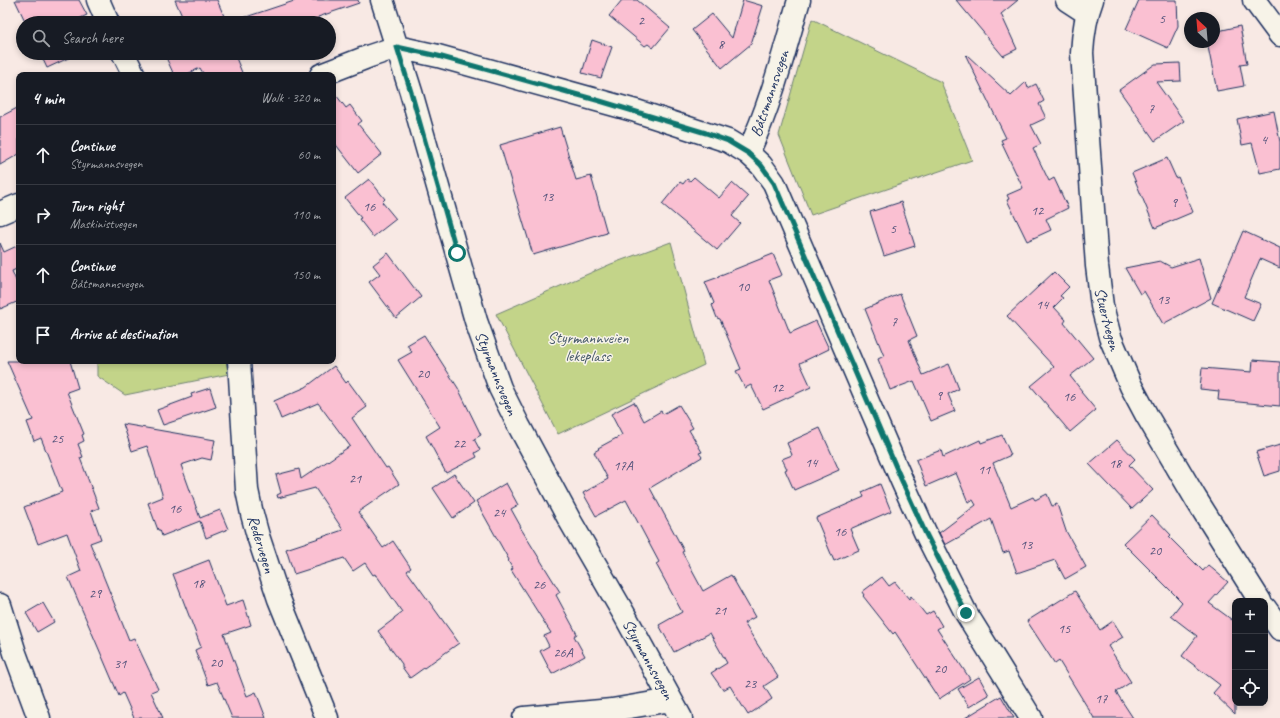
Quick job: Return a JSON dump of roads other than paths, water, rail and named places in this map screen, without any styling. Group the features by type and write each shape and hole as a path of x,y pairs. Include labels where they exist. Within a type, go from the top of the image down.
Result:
{"street":[{"path":"98,0 105,16"},
{"name":"Styrmannsvegen","path":"382,0 411,92 476,321 500,388 569,519 624,614 676,709"},
{"name":"Båtsmannsvegen","path":"799,0 775,84 748,153 761,165 774,183 902,481 942,567 966,613 1031,718"},
{"path":"1067,0 1089,6"},
{"path":"1254,0 1280,34"},
{"name":"Stuertvegen","path":"1089,6 1083,30 1082,53 1087,139 1097,266 1102,306 1110,337 1128,379 1147,416 1196,499 1258,598"},
{"path":"329,72 397,47 438,56 636,111 728,141 748,153"},
{"path":"126,60 132,72"},
{"path":"0,213 16,206"},
{"name":"Redervegen","path":"239,364 247,490 252,514 280,599 327,718"},
{"path":"0,605 15,653 39,718"},
{"path":"1268,612 1280,629"},
{"path":"524,718 612,710 676,709"}],"park label":[{"name":"Styrmannveien lekeplass","path":"588,346"}]}
